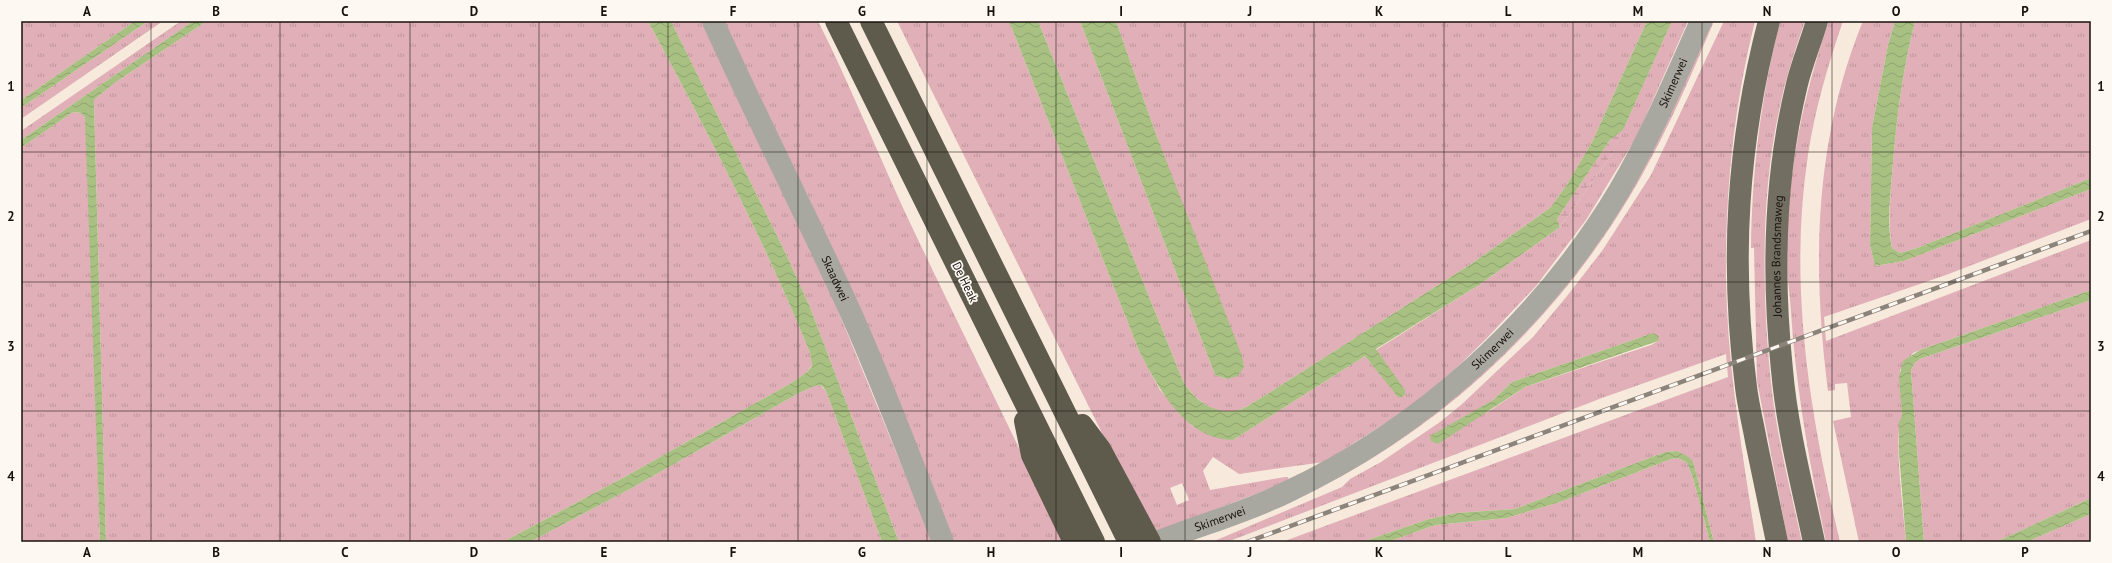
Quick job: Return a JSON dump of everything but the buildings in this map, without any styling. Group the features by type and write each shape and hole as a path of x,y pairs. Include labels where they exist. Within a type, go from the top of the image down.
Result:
{"highway":[{"name":"De Heak","path":"836,21 1094,542"},
{"path":"871,21 1130,542"},
{"path":"1047,377 1100,449 1150,542"},
{"path":"1020,393 1032,455 1074,542"}],"main road":[{"path":"1769,21 1755,75 1744,150 1737,250 1738,304 1746,388 1777,542"},
{"name":"Johannes Brandsmaweg","path":"1814,542 1790,428 1782,370 1776,293 1776,253 1778,204 1783,152 1797,83 1817,21"}],"street":[{"name":"Skaadwei","path":"713,21 753,111 817,239 851,313 943,542"},
{"name":"Skimerwei","path":"1157,542 1271,500 1335,467 1395,428 1425,406 1488,354 1548,288 1574,256 1618,192 1663,108 1701,21"}],"green space":[{"path":"21,21 135,21 21,100"},
{"path":"148,21 163,21 21,119 21,108"},
{"path":"181,21 193,21 21,140 21,131"},
{"path":"207,21 648,21 734,185 792,310 810,353 812,365 807,372 793,382 630,474 503,542 106,542 94,100 113,84"},
{"path":"671,21 702,21 816,257 933,542 899,542 810,307 786,254"},
{"path":"723,21 818,21 904,210 1063,542 953,542 847,284 807,194 768,120"},
{"path":"897,21 1009,21 1139,351 1160,390 1192,426 1233,440 1365,356 1402,397 1405,395 1404,390 1376,350 1479,285 1560,227 1612,154 1672,21 1688,21 1637,136 1586,220 1536,286 1486,339 1451,373 1420,399 1389,421 1324,462 1239,474 1213,457 1203,471 1210,490 1285,477 1288,477 1289,481 1155,533 1104,437","holes":["1182,483 1189,500 1177,505 1170,488"]},
{"path":"1038,21 1080,21 1215,375 1227,379 1157,137 1116,21 1647,21 1592,142 1566,186 1550,208 1471,264 1261,398 1242,409 1230,412 1214,409 1206,405 1193,394 1183,381"},
{"path":"1711,21 1714,21 1689,80 1671,120 1641,177 1613,223 1582,267 1548,309 1512,348 1472,385 1430,419 1386,449 1340,477 1525,330"},
{"path":"1724,21 1755,21 1741,84 1732,148 1727,213 1726,278 1729,345 1741,444 1756,542 1714,542 1693,461 1677,451 1665,452 1515,509 1456,513 1429,519 1362,542 1282,542 1728,377 1726,354 1602,398 1227,542 1212,542 1342,487 1350,479 1381,462 1440,422 1461,405 1533,337 1567,296 1602,251 1651,175","holes":["1653,333 1658,341 1651,345 1525,387 1488,412 1465,417 1493,400 1512,382"]},
{"path":"1780,21 1805,21 1784,88 1768,179 1765,251 1766,323 1772,391 1778,429 1802,542 1788,542 1757,381 1754,248 1751,248 1753,190 1759,134 1773,50"},
{"path":"1829,21 1843,21 1822,87 1808,155 1802,204 1800,253 1801,302 1811,398 1829,494 1840,542 1826,542 1814,485 1796,370 1787,267 1789,200 1798,140 1811,80"},
{"path":"1863,21 1895,21 1888,45 1872,127 1870,245 1875,266 1904,261 2091,189 2091,219 1946,275 1824,317 1826,341 2091,240 2091,290 1920,350 1913,353 1900,370 1902,416 1899,440 1899,458 1906,542 1859,542 1833,421 1851,417 1847,383 1835,384 1835,390 1828,391 1823,344 1819,250 1821,204 1826,157 1835,111 1847,66"},
{"path":"1915,21 2091,21 2091,178 1917,248 1900,253 1892,248 1890,212 1895,136 1903,78"},
{"path":"73,112 81,113 85,118 87,127 100,542 21,542 21,148"},
{"path":"1623,130 1612,154 1560,227 1557,219 1610,140"},
{"path":"2091,300 2091,498 1996,542 1924,542 1911,370 1915,363 1920,359"},
{"path":"817,385 821,386 826,391 882,542 530,542 630,489 799,393"},
{"path":"1678,458 1687,463 1693,478 1710,542 1388,542 1435,525 1507,518 1560,502 1671,459"},
{"path":"2091,514 2091,542 2027,542"}],"water":[{"path":"135,21 148,21 21,108 21,100"},
{"path":"193,21 207,21 113,84 94,100 106,542 100,542 85,118 81,113 73,112 21,148 21,140"},
{"path":"648,21 671,21 786,254 810,307 899,542 882,542 826,391 822,386 817,385 799,393 630,489 530,542 503,542 630,474 793,382 807,372 812,366 810,353 754,227 713,144"},
{"path":"1009,21 1038,21 1183,381 1193,394 1206,405 1222,411 1230,411 1242,409 1261,398 1471,264 1550,208 1566,186 1592,142 1647,21 1672,21 1623,130 1610,140 1557,219 1560,227 1479,285 1376,349 1405,390 1405,395 1398,397 1365,356 1233,440 1216,437 1201,431 1187,421 1165,396 1155,381 1139,351"},
{"path":"1080,21 1116,21 1157,137 1242,356 1244,367 1238,376 1227,379 1215,375"},
{"path":"1895,21 1915,21 1903,78 1895,136 1889,212 1890,239 1892,248 1900,253 1917,248 2091,178 2091,189 1904,261 1875,266 1870,245 1872,127 1888,45"},
{"path":"2091,290 2091,300 1920,359 1915,363 1911,370 1924,542 1906,542 1899,453 1899,422 1902,416 1899,377 1903,361 1920,350"},
{"path":"1653,333 1659,336 1658,341 1525,387 1438,444 1431,441 1430,436 1493,400 1512,382"},
{"path":"1677,451 1693,461 1714,542 1710,542 1693,478 1687,463 1678,458 1671,459 1560,502 1507,518 1435,525 1388,542 1362,542 1429,519 1456,513 1515,509 1665,452"},
{"path":"2091,498 2091,514 2027,542 1996,542"}],"railway":[{"path":"1247,542 2091,231"}]}
